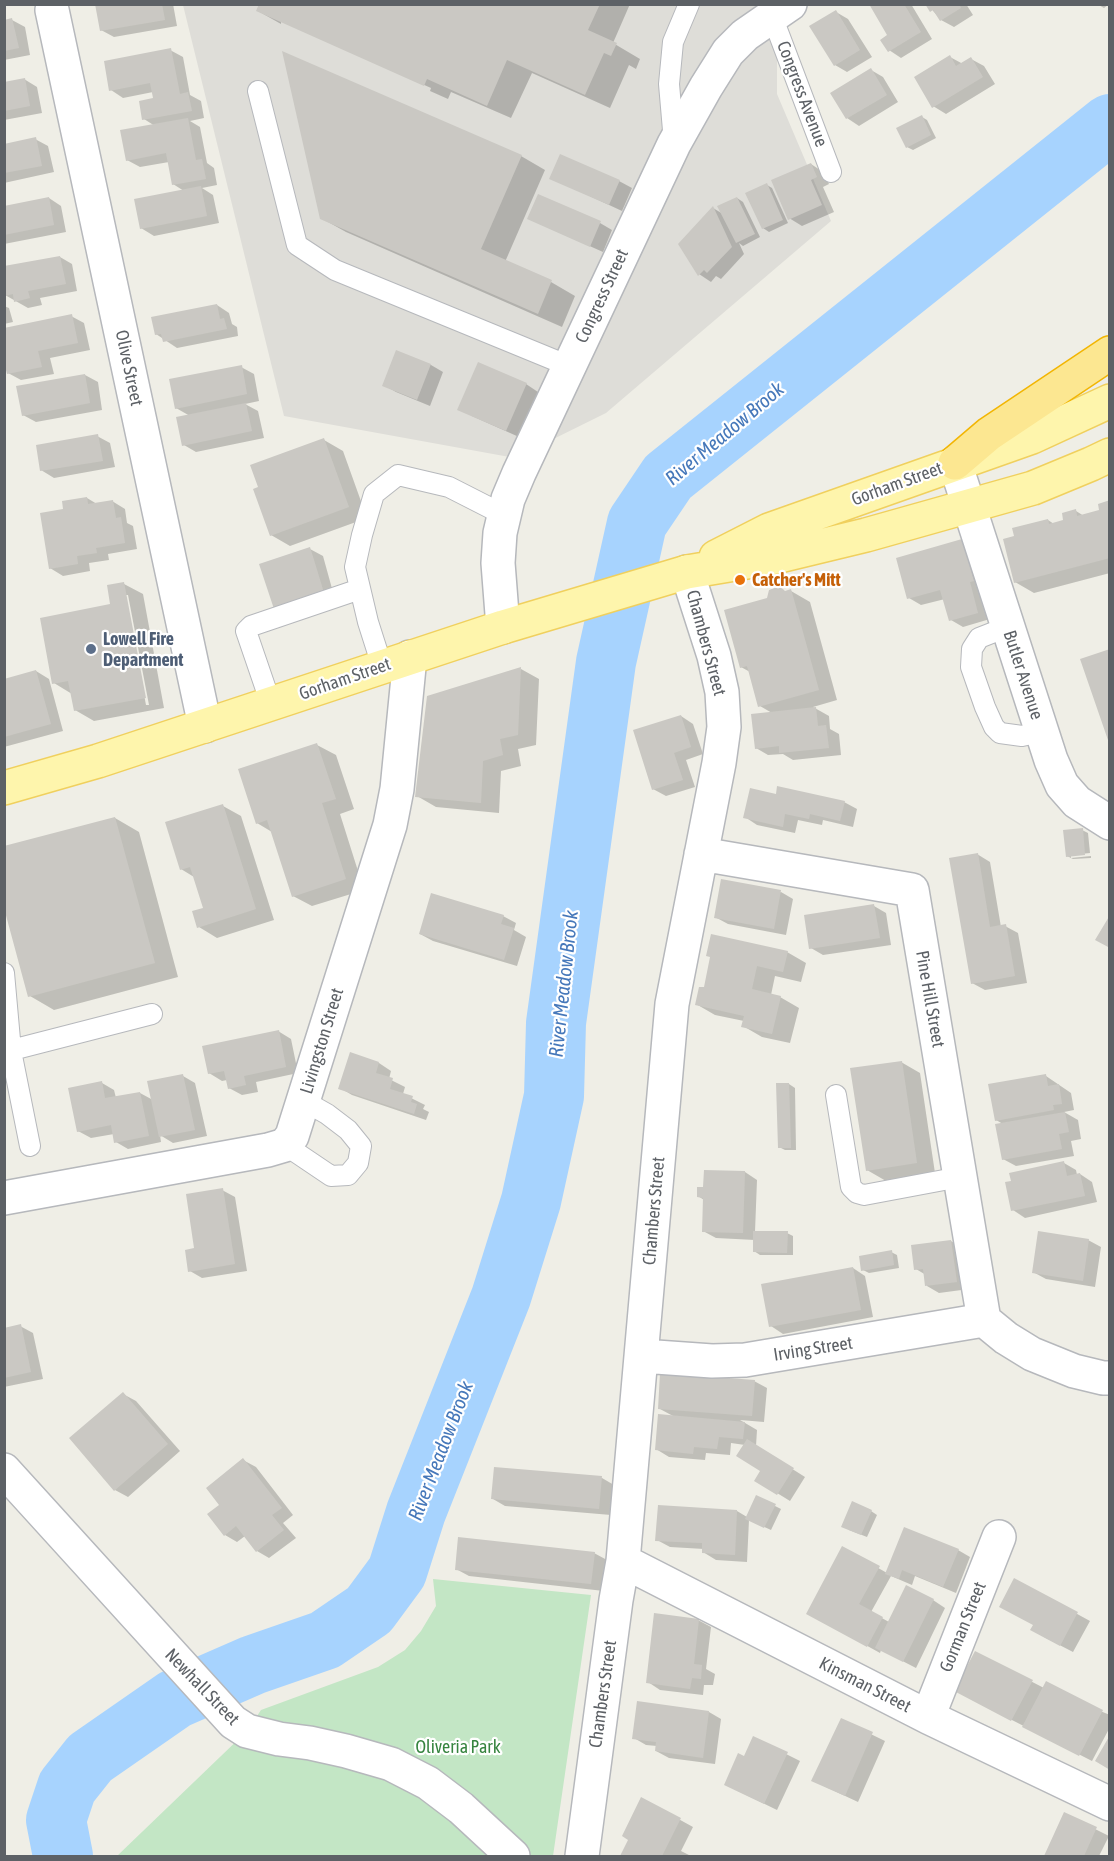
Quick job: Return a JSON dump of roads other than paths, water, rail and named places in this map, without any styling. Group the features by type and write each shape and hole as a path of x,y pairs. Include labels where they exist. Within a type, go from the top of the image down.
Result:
{"highway":[{"path":"955,463 989,434 1110,353"}],"main road":[{"name":"Gorham Street","path":"680,574 770,530 1032,437 1110,401"},
{"name":"Gorham Street","path":"4,788 98,761 396,661 575,605 680,574 771,558 866,535 1033,488 1103,461"}],"street":[{"name":"Olive Street","path":"52,7 205,726"},
{"name":"Congress Street","path":"503,627 498,558 500,533 508,499 519,473 674,144 706,87 728,52 745,35 781,10"},
{"name":"Butler Avenue","path":"955,463 1041,732 1062,786 1077,802 1110,823"},
{"name":"Chambers Street","path":"582,1857 623,1562 672,1004 720,754 723,727 722,692 714,656 680,574"},
{"name":"Livingston Street","path":"285,1145 292,1136 390,825 397,789 396,661"},
{"name":"Pine Hill Street","path":"701,854 912,891 984,1320"},
{"path":"4,1198 285,1145"},
{"name":"Irving Street","path":"642,1356 712,1361 745,1360 984,1320"},
{"path":"984,1320 1006,1338 1032,1354 1074,1371 1110,1378"},
{"name":"Newhall Street","path":"4,1470 233,1722 247,1731 346,1751 391,1764 428,1783 461,1808 513,1857"},
{"name":"Gorman Street","path":"928,1717 999,1537"},
{"name":"Kinsman Street","path":"623,1562 928,1717 1110,1804"}],"lane":[{"path":"674,144 669,84 673,42 689,4"},
{"name":"Congress Avenue","path":"781,10 831,172"},
{"path":"258,91 297,245 335,270 569,366"},
{"path":"396,661 360,589 355,567 374,494 398,475 449,487 504,515"},
{"path":"271,704 246,632 252,626 360,589"},
{"path":"1007,627 979,638 972,649 971,667 989,717 1000,733 1022,736 1041,732"},
{"path":"4,973 8,1052 30,1146"},
{"path":"8,1052 152,1014"},
{"path":"836,1095 851,1187 857,1193 864,1195 960,1177"},
{"path":"285,1145 331,1176 348,1175 358,1163 360,1146 348,1130 327,1114 303,1101"}],"waterway":[{"name":"River Meadow Brook","path":"63,1856 56,1820 67,1787 90,1758 175,1699 253,1665 325,1640 369,1610 397,1572 416,1512 501,1297 531,1201 554,1096 556,1023 606,662 637,523 668,477 1110,124"}],"place":[{"name":"Catcher's Mitt","path":"740,580"},
{"name":"Lowell Fire Department","path":"91,649"}],"park label":[{"name":"Oliveria Park","path":"458,1747"}]}
